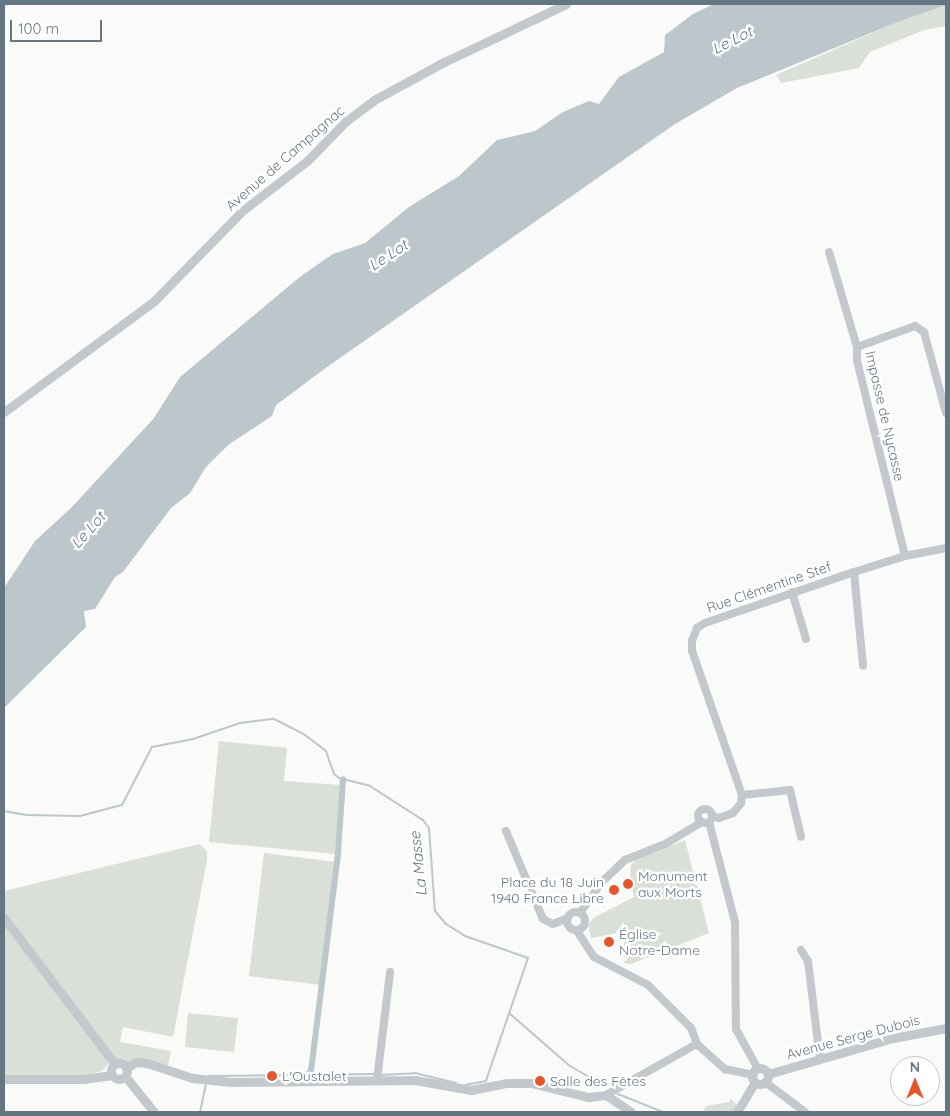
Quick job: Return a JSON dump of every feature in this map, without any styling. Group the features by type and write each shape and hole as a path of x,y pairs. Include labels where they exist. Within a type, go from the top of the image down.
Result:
{"street":[{"name":"Avenue de Campagnac","path":"4,412 94,348 154,302 242,211 307,161 345,122 374,100 444,62 566,4"},
{"path":"829,252 857,347"},
{"name":"Impasse de Nycasse","path":"905,556 857,360 857,347 915,326 924,332 946,413"},
{"name":"Rue Clémentine Stef","path":"742,795 692,641 697,628 704,623 854,572 905,556 946,548"},
{"path":"854,572 863,666"},
{"path":"792,592 806,639"},
{"path":"506,831 543,919 553,924 580,913 601,883 625,860 667,843 708,820 732,813 741,803 742,795 790,790 801,838"},
{"path":"708,820 735,922 736,1030 760,1076 805,1112"},
{"path":"577,931 583,928 586,922 580,913"},
{"path":"4,918 115,1064 126,1072 154,1112"},
{"path":"568,918 570,928 577,931 594,958 648,985 690,1028 697,1044 725,1069 760,1076"},
{"path":"801,950 808,961 820,1059"},
{"path":"377,1075 390,972"},
{"name":"Avenue Serge Dubois","path":"760,1076 893,1038 946,1028"},
{"path":"4,1080 83,1079 112,1075 118,1079 136,1062 147,1062 208,1080 377,1075 472,1090 507,1083 530,1083 588,1097 606,1095 697,1044"},
{"path":"112,1075 115,1064"},
{"path":"737,1112 760,1076"},
{"path":"606,1095 631,1112"}],"shaded area":[{"path":"946,5 946,26 924,30 870,52 859,68 781,83 776,75 895,23"},
{"path":"219,741 287,748 284,781 340,785 335,854 209,842"},
{"path":"685,840 709,933 631,964 624,963 623,932 591,938 588,925 593,918 634,897 630,874 631,865 636,859"},
{"path":"199,844 207,851 207,860 173,1037 123,1027 120,1042 171,1051 167,1071 111,1058 4,918 4,891"},
{"path":"264,853 336,862 321,985 249,976"},
{"path":"4,925 107,1058 108,1064 102,1071 80,1076 4,1075"},
{"path":"188,1013 238,1018 234,1052 185,1047"},
{"path":"730,1098 737,1105 734,1112 704,1111 705,1106 730,1102"}],"water":[{"name":"Le Lot","path":"714,4 946,5 895,23 737,88 675,124 327,367 276,405 272,416 228,445 206,467 190,493 171,508 123,572 115,577 95,609 84,611 86,627 4,708 4,588 35,541 72,507 154,418 180,377 301,276 333,254 365,243 409,207 459,176 497,140 535,131 563,112 589,101 599,104 619,77 664,52 665,35 693,14"}],"waterway":[{"name":"La Masse","path":"4,811 27,815 80,816 122,805 152,747 193,739 240,723 274,719 305,735 326,751 334,774 339,778 370,786 423,820 429,828 435,911 446,924 465,936 528,958 486,1081 466,1085"},
{"path":"308,1074 311,1071 338,853 343,779"},
{"path":"509,1013 570,1066 599,1083"},
{"name":"La Masse","path":"380,1075 415,1073 456,1083"},
{"name":"La Masse","path":"209,1076 375,1074"},
{"name":"La Masse","path":"200,1112 206,1083"},
{"path":"618,1094 663,1112"}],"place":[{"name":"Monument aux Morts","path":"628,884"},
{"name":"Place du 18 Juin 1940 France Libre","path":"614,890"},
{"name":"Église Notre-Dame","path":"609,942"},
{"name":"L'Oustalet","path":"272,1076"},
{"name":"Salle des Fêtes","path":"540,1081"}]}
